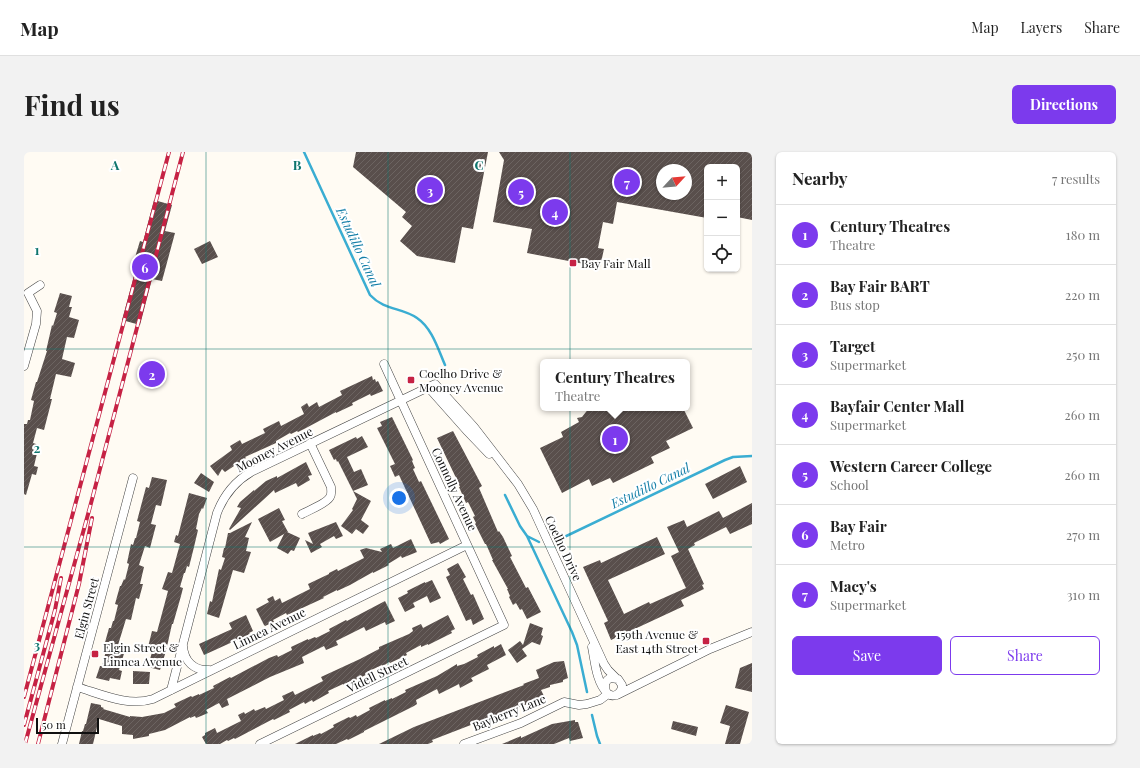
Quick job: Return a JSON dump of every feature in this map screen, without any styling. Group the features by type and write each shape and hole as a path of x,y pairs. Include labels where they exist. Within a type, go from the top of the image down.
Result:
{"street":[{"path":"24,285 37,311 36,324 24,366"},
{"path":"28,293 40,285"},
{"name":"Connolly Avenue","path":"384,364 504,625"},
{"name":"Mooney Avenue","path":"171,690 217,513 224,497 235,483 243,477 310,443 431,386"},
{"name":"Coelho Drive","path":"431,386 468,432 511,477 528,501 604,664 617,678"},
{"path":"302,514 326,502 330,498 331,493 331,487 310,443"},
{"name":"Elgin Street","path":"62,744 133,478"},
{"name":"Linnea Avenue","path":"77,687 132,702 145,701 171,690 467,545"},
{"name":"Videll Street","path":"260,744 504,625"},
{"name":"Coelho Drive","path":"589,632 599,680 607,692"},
{"path":"640,683 610,678 606,682 605,688 607,692 612,695 617,694 640,683 715,647 752,632"},
{"path":"183,642 184,655 191,665 201,669 212,669"},
{"path":"617,678 621,682 622,688 620,693 617,694"},
{"name":"Bayberry Lane","path":"464,744 521,722 564,702 579,705 587,704 600,700 607,692"}],"building":[{"path":"356,152 488,152 473,229 462,227 455,263 417,256 400,241 412,226 402,217 406,212 353,167"},
{"path":"499,152 752,152 752,220 740,218 740,164 704,164 704,217 617,202 613,224 603,222 598,248 604,249 600,267 527,253 532,229 493,222 504,160"},
{"path":"154,200 172,205 165,231 175,233 162,281 152,279 140,325 122,320 137,265 133,264 140,241 143,242"},
{"path":"210,241 218,257 202,264 194,249"},
{"path":"60,293 72,296 69,307 72,307 69,317 79,320 74,338 67,337 62,359 75,363 71,377 56,374 50,399 52,399 44,430 37,428 33,443 39,445 34,466 38,467 36,475 32,474 26,495 24,494 24,424 27,424 28,420 30,420 34,401 31,400 47,351 52,325 53,326 57,313 54,312"},
{"path":"372,376 373,380 375,379 376,382 378,381 383,391 371,396 370,394 352,403 353,405 336,412 298,432 290,433 276,441 276,443 245,457 246,458 225,472 222,469 218,476 210,466 232,450 230,446 240,440 242,444 265,433 263,429 279,421 281,426 304,414 301,407 307,403 309,407 317,402 319,407 342,395 340,391"},
{"path":"587,411 684,411 693,428 666,441 670,448 651,457 654,463 613,483 610,478 592,486 589,479 562,493 540,448 563,437 561,432 579,422 577,418 582,417"},
{"path":"392,417 413,460 412,461 415,468 413,469 419,482 421,481 449,539 440,544 439,542 431,544 399,475 395,477 390,466 395,464 377,428 382,426 380,422"},
{"path":"453,431 482,486 479,488 498,532 499,531 503,537 512,556 510,557 526,588 528,587 541,612 527,619 522,609 520,610 516,603 513,605 509,597 508,589 475,524 476,523 473,517 475,516 468,502 466,503 437,438"},
{"path":"362,436 368,447 347,457 354,472 361,469 368,485 353,491 338,461 337,462 336,459 334,460 329,450 356,437 357,439"},
{"path":"306,462 312,475 308,476 310,480 298,487 296,483 275,493 274,490 230,530 229,529 241,508 237,507 240,502 266,481 277,476 277,478"},
{"path":"740,466 747,482 713,499 705,484"},
{"path":"201,473 214,482 209,492 194,483"},
{"path":"152,477 167,480 161,506 156,505 151,524 156,525 150,548 145,546 139,565 144,567 140,584 143,584 139,599 136,598 131,620 126,619 118,645 126,647 119,670 122,671 120,680 110,678 109,681 96,678 100,666 102,666 107,647 104,646 109,628 111,628 114,621 118,605 115,604 120,586 124,579 125,580 129,564 127,563 131,544 133,545 136,538 140,522 137,521 146,487 149,488"},
{"path":"353,491 371,501 361,520 369,526 363,534 356,529 352,534 341,526 353,510 352,509 357,499"},
{"path":"189,493 207,498 203,509 202,508 199,514 196,529 198,530 189,567 187,566 180,587 183,588 160,670 148,667 153,648 148,647 152,631 157,632 168,591 162,589 168,572 172,573 180,544 174,542 176,535 178,536"},
{"path":"752,503 752,524 730,534 726,527 694,543 695,545 688,549 704,584 702,585 704,589 681,600 684,606 611,640 604,623 608,621 583,567 600,560 601,563 657,537 665,554 608,580 624,614 649,602 650,604 686,588 671,556 679,552 667,527 684,520 687,527 719,511 723,518"},
{"path":"279,508 285,520 282,521 287,532 300,538 294,551 291,550 288,554 277,548 284,534 270,542 258,519"},
{"path":"252,522 245,537 249,538 246,551 251,552 244,573 233,570 219,618 207,614 210,601 212,602 219,569 221,570 225,558 222,557 228,533"},
{"path":"336,522 343,536 336,539 334,536 320,544 322,547 311,553 305,540 313,544 308,533"},
{"path":"411,539 417,552 402,558 401,556 388,564 389,565 350,585 287,615 286,613 273,620 274,622 265,626 264,625 256,609 269,602 267,599 273,596 275,601 280,598 282,603 310,589 308,584 337,569 338,571 364,558 360,550 366,548 382,552 380,549 391,544 393,548"},
{"path":"458,563 466,577 463,579 471,595 473,594 484,619 473,625 471,619 466,621 446,577 450,575 447,569"},
{"path":"432,580 441,598 430,603 427,596 413,603 415,607 405,612 398,598 408,593 407,591"},
{"path":"385,601 395,621 386,625 385,622 366,631 364,627 336,641 338,645 326,650 324,646 302,657 304,663 270,677 227,699 229,705 222,708 219,703 206,710 208,713 201,716 196,718 195,716 190,717 165,730 149,734 149,736 133,739 133,735 122,734 122,726 99,719 93,744 79,744 91,703 101,705 101,707 104,708 103,709 130,717 142,717 164,713 176,707 174,704 214,688 213,686 269,658 277,655 278,657 292,650 291,647 308,639 316,638 330,631 329,629"},
{"path":"246,615 253,631 249,633 250,634 204,655 199,644 232,629 229,623"},
{"path":"448,615 455,629 451,631 452,633 428,645 421,647 421,645 406,653 407,655 367,672 368,674 351,682 328,691 329,693 313,702 312,700 305,704 304,702 289,710 290,712 274,720 273,719 235,739 227,740 220,744 206,744 202,737 205,733 215,728 217,733 241,721 238,715 244,712 245,714 254,709 255,711 265,707 266,709 284,700 282,696 293,691 295,695 323,681 321,677 360,659 379,649 379,647 409,634 413,631 412,628 421,624 423,628"},
{"path":"530,623 543,628 541,635 543,636 540,645 532,642 522,649 527,656 517,663 508,650 520,641 523,645"},
{"path":"501,644 506,655 487,665 489,669 471,678 473,681 460,688 459,684 439,694 437,689 416,700 417,704 414,706 348,740 347,739 336,744 295,744 313,735 321,734 334,727 333,725 349,717 350,718 356,715 357,717 370,710 369,708 385,700 392,699 406,692 405,690 437,676 457,664 457,666 464,664 478,657 477,655"},
{"path":"564,661 568,678 563,680 563,682 550,685 550,687 541,690 544,696 537,698 538,700 499,715 492,720 476,723 432,740 433,742 428,744 379,744 414,727 524,685 523,684 539,678 536,670 554,662"},
{"path":"752,663 752,692 735,688 740,668"},
{"path":"133,671 150,672 149,684 133,684"},
{"path":"726,705 749,712 740,744 725,744 730,726 720,723"},
{"path":"575,720 575,722 578,722 583,738 570,741 569,738 554,744 502,744 521,736 521,738 552,724"},
{"path":"673,721 698,727 696,736 671,729"}],"waterway":[{"name":"Estudillo Canal","path":"304,152 370,295 381,304 405,312 422,322 431,333 445,365"},
{"name":"Estudillo Canal","path":"558,540 725,460 733,457 752,456"},
{"name":"Estudillo Canal","path":"505,495 520,526 527,536 572,632 577,645 587,692"},
{"name":"Estudillo Canal","path":"527,536 539,542"},
{"name":"Estudillo Canal","path":"592,715 600,744"}],"railway":[{"path":"24,697 169,152"},
{"path":"25,744 90,507 183,152"},
{"path":"38,744 79,584 92,518"},
{"path":"24,725 55,610 61,578"}],"place":[{"name":"Macy's","path":"627,182"},
{"name":"Target","path":"430,190"},
{"name":"Western Career College","path":"521,192"},
{"name":"Bayfair Center Mall","path":"555,212"},
{"name":"Bay Fair Mall","path":"573,263"},
{"name":"Bay Fair","path":"145,267"},
{"name":"Bay Fair BART","path":"152,374"},
{"name":"Coelho Drive & Mooney Avenue","path":"411,380"},
{"name":"Century Theatres","path":"615,439"},
{"name":"159th Avenue & East 14th Street","path":"706,641"},
{"name":"Elgin Street & Linnea Avenue","path":"95,654"}]}
